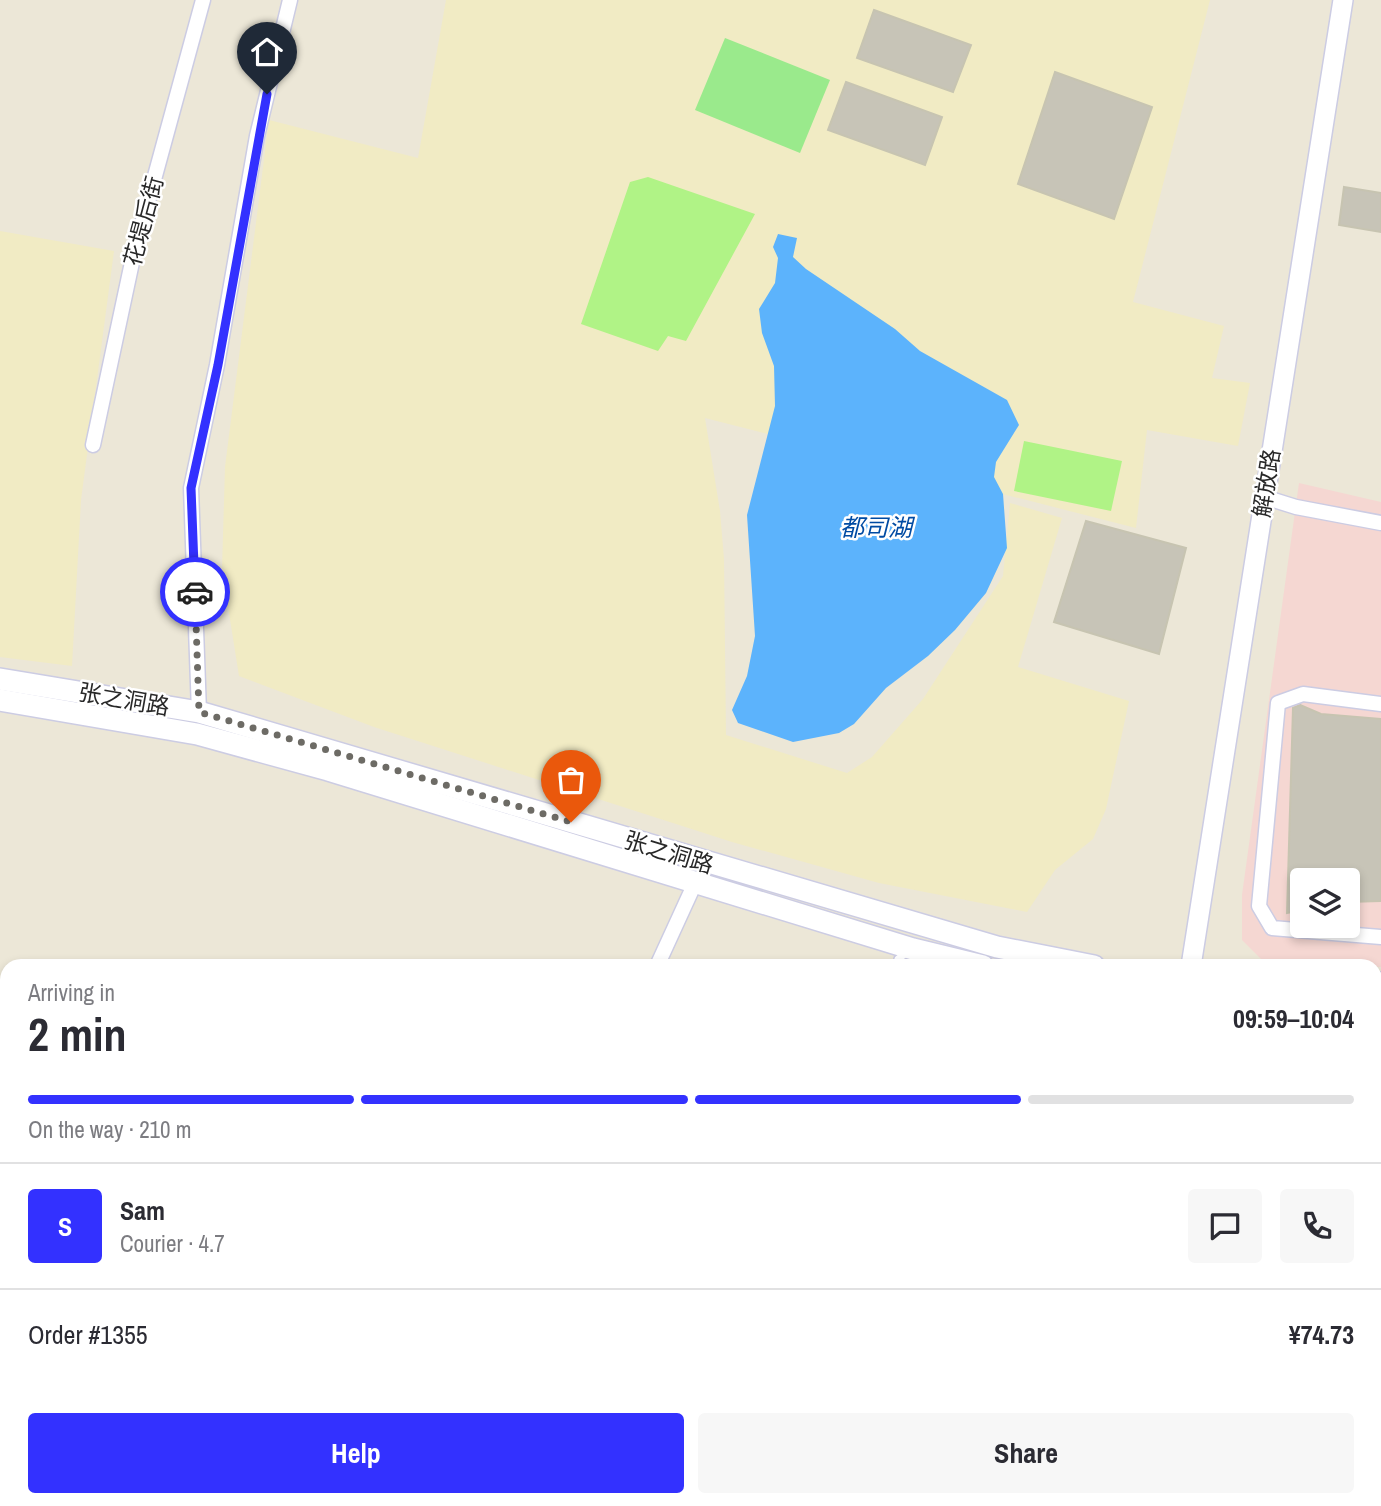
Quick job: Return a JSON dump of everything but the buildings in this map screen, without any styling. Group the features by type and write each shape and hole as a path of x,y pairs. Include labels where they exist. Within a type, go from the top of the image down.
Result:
{"main road":[{"name":"张之洞路","path":"0,678 199,712 983,943 1060,959"},
{"name":"张之洞路","path":"0,700 197,734 328,770 912,949 953,959"}],"street":[{"name":"花堤后街","path":"93,445 134,253 203,0"},
{"path":"199,712 191,488 218,365 257,136 290,0"},
{"name":"解放路","path":"1192,959 1343,0"},
{"path":"1264,497 1296,507 1381,523"},
{"path":"1381,704 1303,694 1279,703 1259,906 1272,929 1381,937"},
{"path":"660,959 695,883"}],"lane":[{"path":"898,959 912,949"}],"shaded area":[{"path":"446,0 1210,0 1133,302 1224,326 1212,378 1250,383 1238,446 1147,430 1136,528 705,418 720,511 724,559 726,735 847,773 872,757 923,699 1003,576 1010,503 1062,518 1018,667 1129,701 1106,809 1093,839 1055,870 1027,912 879,883 732,842 374,727 239,676 222,569 225,467 269,120 418,158"},
{"path":"0,231 114,251 81,500 72,666 0,657"},
{"path":"1299,483 1381,502 1381,959 1261,959 1242,940 1242,895"}],"green space":[{"path":"725,38 830,80 800,153 695,110"},
{"path":"648,177 755,214 686,341 668,336 658,351 581,324 630,182"},
{"path":"1024,441 1122,461 1111,511 1014,491"}],"water":[{"name":"都司湖","path":"778,234 797,238 793,257 806,269 895,329 920,351 1007,400 1019,425 996,462 994,477 1003,494 1007,548 986,593 955,630 928,656 886,688 854,724 839,733 793,742 738,723 732,710 747,676 755,636 747,515 775,406 774,366 762,333 759,309 775,283 778,258 773,247"}],"way so far":[{"path":"195,592 199,712 335,750 571,822"}],"route":[{"path":"195,592 191,488 218,365 257,136 267,94"}]}
